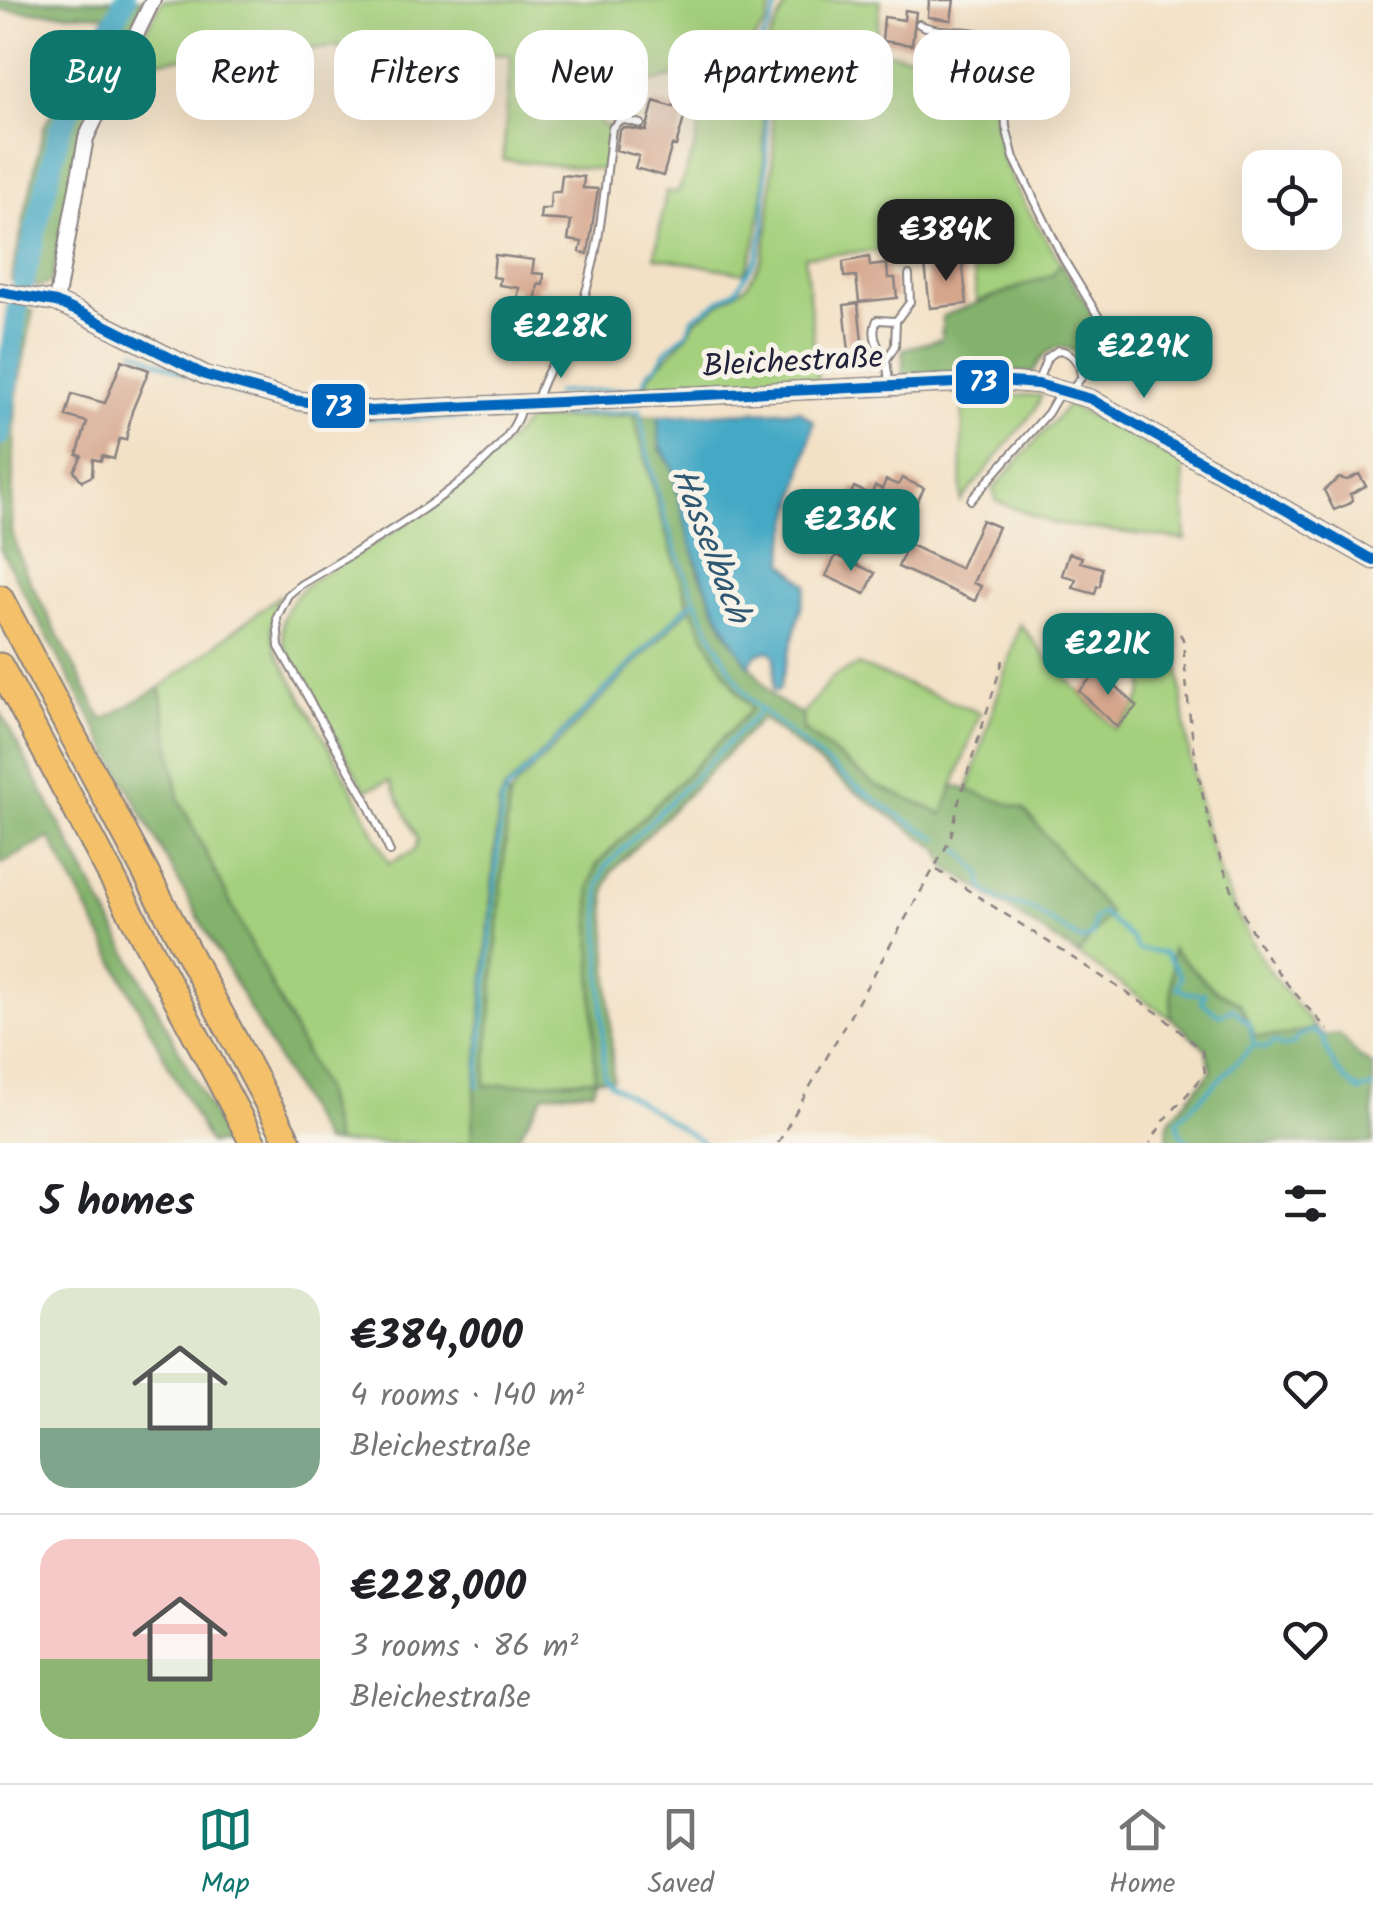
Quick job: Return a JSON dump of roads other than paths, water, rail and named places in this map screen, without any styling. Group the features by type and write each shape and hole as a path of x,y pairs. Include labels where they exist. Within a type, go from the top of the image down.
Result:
{"highway":[{"path":"0,598 289,1143"},
{"path":"0,666 253,1143"}],"street":[{"path":"51,301 86,138 153,0"},
{"name":"Bleichestraße","path":"6,293 51,301 204,375 280,396 371,412 998,381 1072,386 1373,560"}],"lane":[{"path":"920,24 930,29 994,37 1001,48 1006,127 1014,158 1064,260 1103,324 1106,338 1072,386 972,500"},
{"path":"390,852 365,798 279,646 277,617 288,596 300,586 450,492 492,452 538,394 577,319 586,292 597,248 612,128 621,119 640,124"},
{"path":"886,360 895,346 896,321 910,302 909,275"},
{"path":"890,388 886,360 873,329 877,320 896,321"},
{"path":"1038,384 1040,368 1058,350 1068,352 1076,360 1072,386"}],"water":[{"path":"799,410 814,422 784,563 807,585 779,691 773,691 775,657 770,651 762,652 749,666 710,595 691,545 672,466 660,442 659,416"}],"waterway":[{"path":"0,435 17,309 60,129 125,0"},
{"name":"Hasselbach","path":"640,391 649,371 687,332 693,318 737,289 757,257 764,227 767,133 757,49 779,0"},
{"path":"135,350 229,391 316,412 406,419 507,417"},
{"path":"555,393 640,388"},
{"name":"Hasselbach","path":"640,409 654,478 677,552 707,625 746,693 844,776 939,839"},
{"path":"534,416 639,411"},
{"path":"478,1086 502,800 695,599"},
{"path":"704,1143 611,1084 604,1075 599,885 605,867 761,710"},
{"name":"Hasselbach","path":"958,848 981,873 983,888 1000,901 1032,909 1082,941 1092,936 1094,919 1102,913 1132,939 1137,949 1167,956 1181,977 1177,988 1205,994 1201,1002 1220,1015 1233,1008 1249,1024 1254,1045 1266,1048 1275,1042 1283,1047 1313,1030 1323,1038 1332,1061 1346,1080 1359,1091 1373,1087"},
{"path":"1189,1143 1180,1133 1177,1121 1254,1045"}]}
